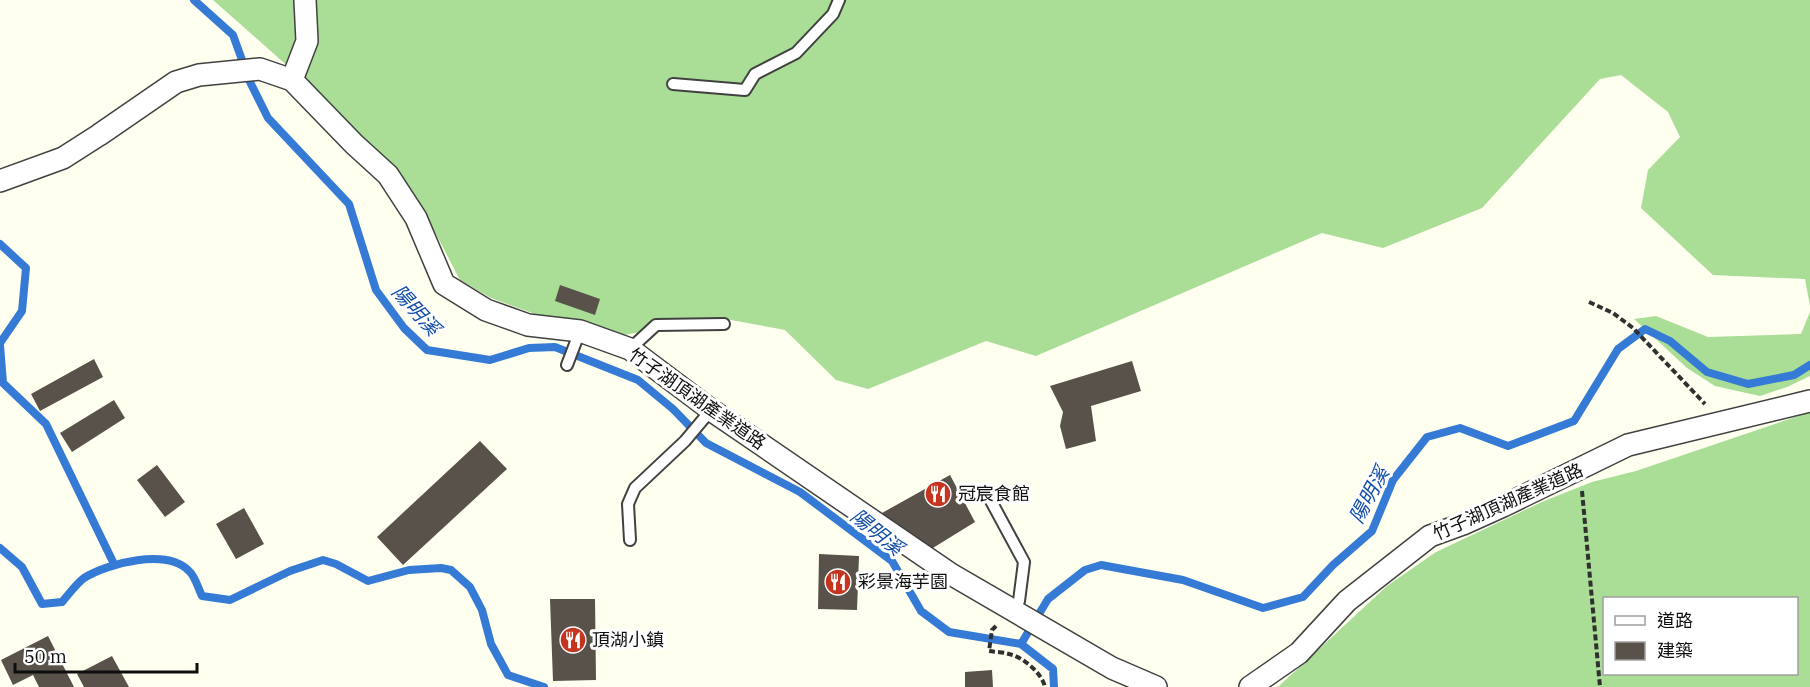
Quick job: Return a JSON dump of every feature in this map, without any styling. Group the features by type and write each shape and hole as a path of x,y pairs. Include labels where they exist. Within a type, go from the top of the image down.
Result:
{"street":[{"path":"292,80 307,40 305,0"},
{"name":"竹子湖頂湖產業道路","path":"0,181 63,158 176,82 199,75 260,69 292,80 354,144 388,175 416,218 444,284 486,310 528,325 580,331 630,349 706,415 949,573 1112,668 1156,687"},
{"name":"竹子湖頂湖產業道路","path":"1250,687 1299,653 1347,601 1430,536 1463,524 1628,445 1810,401"}],"lane":[{"path":"673,84 745,90 755,74 795,53 833,14 839,0"},
{"path":"630,349 657,325 724,324"},
{"path":"567,364 580,331"},
{"path":"630,540 628,504 636,488 685,441 706,415"},
{"path":"991,501 1024,562 1018,614"}],"path":[{"path":"1589,302 1613,313 1633,328 1721,423"},
{"path":"1580,469 1600,687"},
{"path":"992,630 989,651 1011,654 1034,669 1045,687"}],"green space":[{"path":"213,0 1810,0 1810,306 1805,279 1713,275 1641,208 1648,170 1680,137 1668,112 1621,75 1600,79 1482,208 1383,248 1322,233 1036,356 986,341 868,389 836,380 785,330 720,318 624,335 535,314 491,298 460,280 425,213 309,85"},
{"path":"1810,312 1810,376 1760,396 1715,386 1687,368 1634,319 1656,316 1708,337 1801,334"},
{"path":"1810,412 1810,687 1278,687 1387,586 1436,552 1544,501 1592,482 1636,471"}],"building":[{"path":"560,285 600,299 595,315 555,301"},
{"path":"94,359 103,377 40,411 31,394"},
{"path":"1132,361 1141,391 1091,406 1096,441 1066,449 1060,426 1063,412 1050,386"},
{"path":"114,400 125,418 72,452 60,433"},
{"path":"480,441 507,469 403,565 377,537"},
{"path":"157,465 185,502 165,517 137,480"},
{"name":"冠宸食館","path":"950,475 975,522 928,551 882,513"},
{"path":"244,508 264,544 236,559 216,524"},
{"name":"彩景海芋園","path":"819,554 859,556 857,610 818,609"},
{"name":"頂湖小鎮","path":"550,599 595,599 596,680 553,681"},
{"path":"48,636 74,687 39,687 33,675 13,685 1,660"},
{"path":"112,656 129,687 84,687 77,674"},
{"path":"992,670 993,687 965,687 965,672"}],"waterway":[{"name":"陽明溪","path":"194,0 233,35 250,82 268,118 349,204 376,290 404,328 427,350 490,360 529,348 555,347 638,380 673,409 706,443 800,492 892,561 921,611 949,632 1021,644 1048,599 1085,570 1101,565 1183,580 1263,608 1303,597 1333,565 1372,531 1393,480 1427,437 1460,428 1508,446 1574,421 1618,349 1645,329 1670,341 1707,372 1748,384 1794,375 1810,365"},
{"path":"0,244 26,268 22,311 0,343"},
{"path":"0,345 3,383 46,424 114,564"},
{"path":"0,548 22,567 42,604 62,602 81,580 94,572 137,560 167,560 179,564 191,573 202,596 230,600 290,571 323,560 336,564 368,581 409,570 441,568 451,570 470,587 482,610 491,644 508,675 544,687"},
{"path":"1021,644 1053,669 1054,687"}],"place":[{"name":"冠宸食館","path":"938,494"},
{"name":"彩景海芋園","path":"838,582"},
{"name":"頂湖小鎮","path":"573,640"}]}
